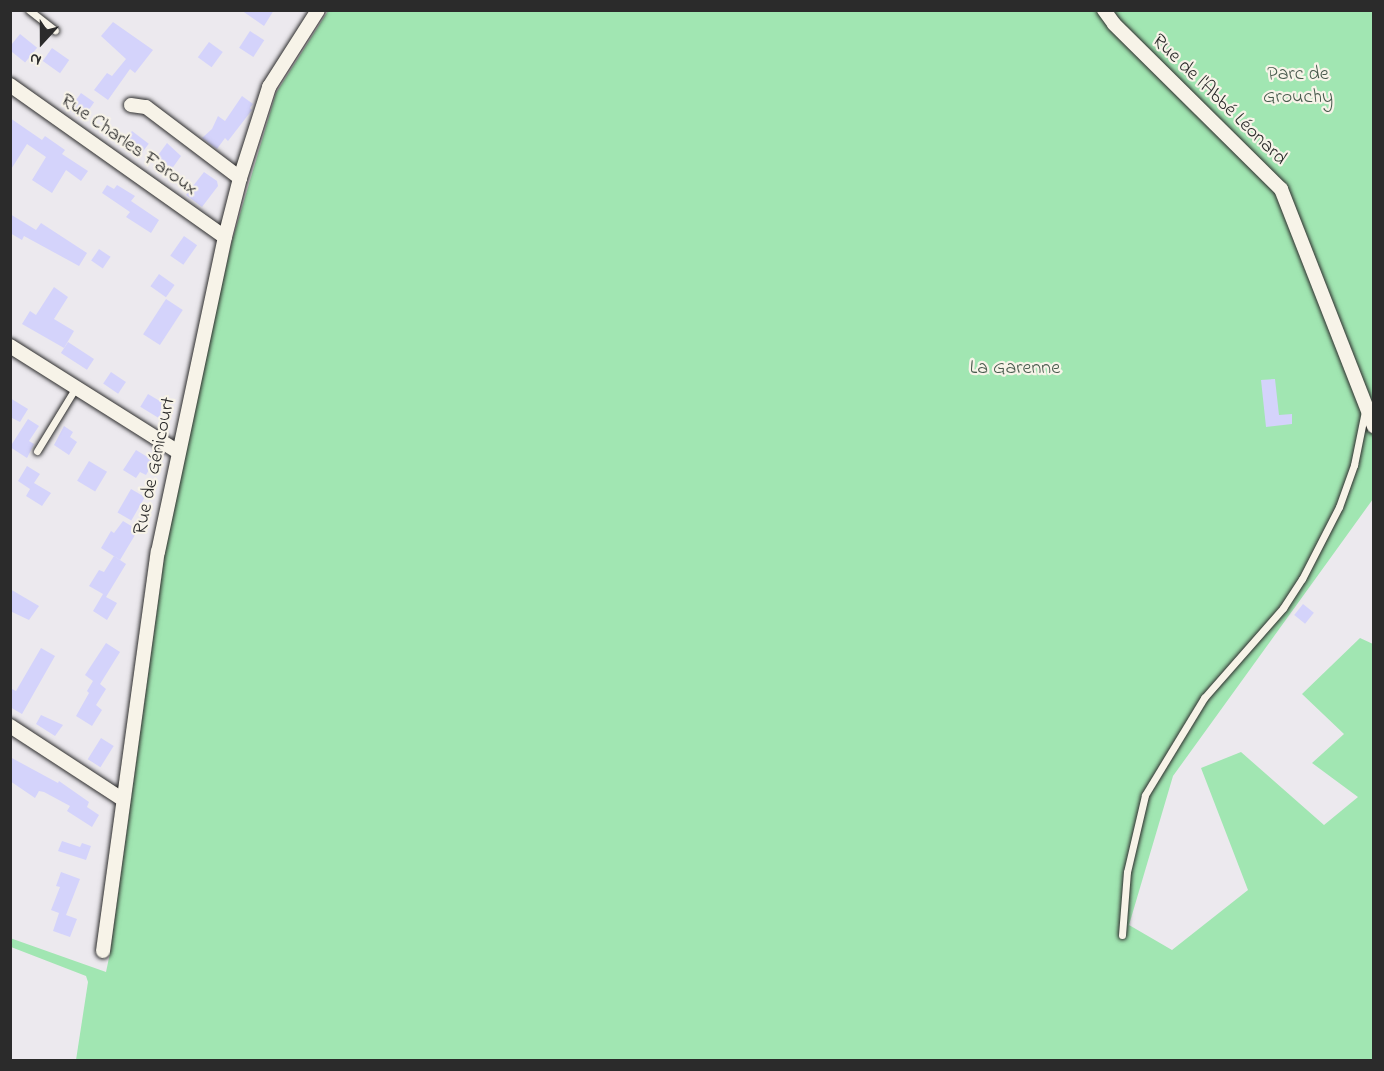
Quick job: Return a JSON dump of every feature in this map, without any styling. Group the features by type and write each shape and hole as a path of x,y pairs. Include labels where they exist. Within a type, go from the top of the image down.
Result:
{"street":[{"name":"Rue de Génicourt","path":"103,951 122,799 158,552 177,451 225,237 240,178 269,87 318,10"},
{"name":"Rue de l'Abbé Léonard","path":"1104,10 1114,24 1281,189 1365,408 1374,426"},
{"name":"Rue Charles Faroux","path":"10,84 225,237"},
{"path":"131,105 146,106 240,178"},
{"path":"10,346 177,451"},
{"path":"10,726 122,799"}],"lane":[{"path":"29,10 55,30"},
{"path":"37,451 76,387"},
{"path":"1122,935 1127,872 1145,795 1204,698 1283,608 1302,579 1339,507 1359,447 1365,408"}],"green space":[{"path":"328,11 1373,11 1373,499 1173,776 1129,925 1172,950 1248,890 1201,768 1241,752 1324,825 1358,797 1312,763 1344,734 1302,694 1360,638 1373,644 1373,1060 76,1060 88,982 86,976 11,947 10,938 106,972 168,529 183,452 232,241 276,93"}],"building":[{"path":"241,10 274,10 264,26"},
{"path":"113,22 153,50 135,73 130,69 108,100 94,90 107,73 112,76 126,59 101,36"},
{"path":"250,31 264,40 253,57 239,48"},
{"path":"20,34 37,48 25,63 10,50 10,46"},
{"path":"209,42 223,52 212,67 198,57"},
{"path":"52,48 69,60 60,73 43,61"},
{"path":"81,93 94,102 82,119 69,110"},
{"path":"242,96 253,104 250,108 252,110 228,141 225,138 217,149 202,138 212,129 218,116 225,121"},
{"path":"10,118 42,140 45,136 65,150 62,154 88,171 81,181 66,170 52,193 32,180 46,157 27,144 10,171"},
{"path":"132,131 149,144 139,156 122,144"},
{"path":"167,143 181,156 171,170 156,158"},
{"path":"204,172 217,181 218,186 202,207 186,195"},
{"path":"107,185 114,189 117,185 135,196 131,201 159,220 151,233 126,217 130,212 102,193"},
{"path":"10,214 36,230 41,223 87,253 79,266 24,236 22,240 10,233"},
{"path":"184,236 197,245 183,265 170,256"},
{"path":"99,249 111,257 103,268 91,261"},
{"path":"159,274 175,285 166,297 150,286"},
{"path":"54,287 68,297 54,319 74,331 64,348 22,324 30,311 36,315"},
{"path":"166,299 183,310 160,345 143,334"},
{"path":"68,342 94,359 87,370 61,353"},
{"path":"111,372 126,382 118,394 103,384"},
{"path":"1275,379 1279,415 1292,414 1292,424 1266,427 1261,380"},
{"path":"148,394 166,405 158,418 140,407"},
{"path":"10,398 28,409 20,422 10,417"},
{"path":"28,419 39,426 29,441 34,444 27,458 10,447"},
{"path":"64,426 73,432 70,437 77,442 69,455 54,445"},
{"path":"136,450 154,461 146,475 140,472 136,478 123,470"},
{"path":"89,461 107,472 95,492 77,481"},
{"path":"27,466 40,474 34,483 51,493 42,506 26,496 30,489 18,481"},
{"path":"131,489 145,497 131,520 118,512"},
{"path":"123,521 138,530 120,560 101,548 111,531 114,533"},
{"path":"114,556 126,564 106,597 117,603 107,620 93,611 103,594 89,586 99,570 104,572"},
{"path":"10,589 39,606 29,620 10,611"},
{"path":"1303,604 1314,613 1305,624 1294,615"},
{"path":"106,643 120,652 100,684 106,689 96,705 102,710 92,726 76,716 93,681 85,675"},
{"path":"41,648 55,656 22,714 10,707 10,688 16,691"},
{"path":"41,715 63,725 55,736 36,724"},
{"path":"101,738 114,746 100,767 88,759"},
{"path":"10,757 58,783 59,781 89,802 87,807 99,815 92,827 67,811 70,806 44,792 39,791 35,798 10,781"},
{"path":"62,841 80,847 82,843 91,846 86,860 58,851"},
{"path":"61,872 80,879 66,915 77,919 70,937 53,931 59,913 51,910 60,887 56,886"}],"park label":[{"name":"Parc de Grouchy","path":"1298,86"},
{"name":"La Garenne","path":"1015,368"}]}
